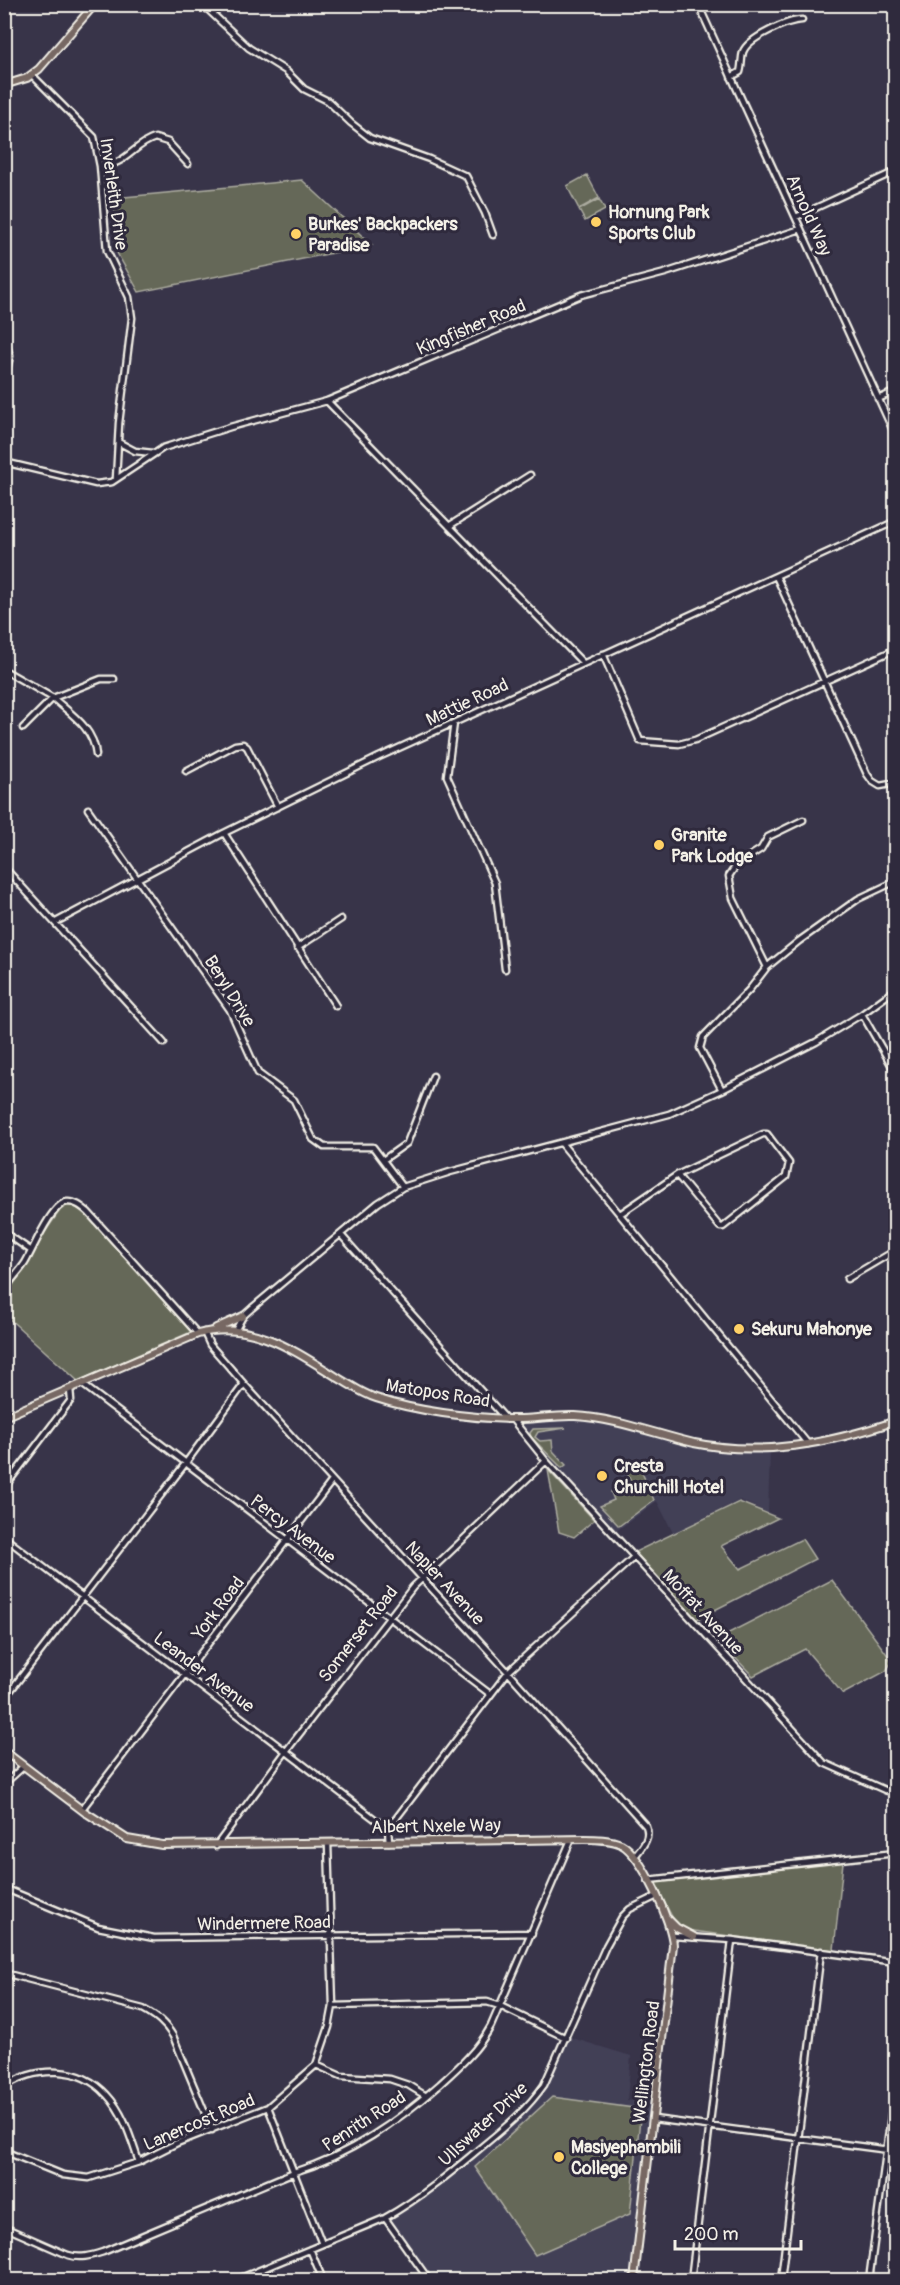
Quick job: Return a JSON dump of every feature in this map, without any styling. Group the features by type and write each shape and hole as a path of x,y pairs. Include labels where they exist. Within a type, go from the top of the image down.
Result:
{"main road":[{"path":"4,85 32,75 95,4"},
{"path":"213,1330 243,1316"},
{"name":"Matopos Road","path":"4,1417 201,1333 236,1329 275,1340 357,1390 398,1404 509,1419 559,1416 592,1418 696,1443 735,1448 768,1449 808,1444 896,1421"},
{"name":"Albert Nxele Way","path":"4,1751 105,1827 135,1845 156,1847 162,1845 571,1840 614,1842 626,1848 635,1857 667,1918"},
{"path":"667,1918 677,1928 694,1937"},
{"name":"Wellington Road","path":"634,2280 670,1988 673,1936 667,1918"}],"street":[{"path":"202,4 249,48 286,71 304,90 328,101 370,138 429,159 466,176 485,213 493,236"},
{"name":"Arnold Way","path":"698,4 896,437"},
{"path":"731,77 740,72 743,52 756,39 794,20 802,20"},
{"name":"Inverleith Drive","path":"32,75 93,134 100,166 107,251 129,297 132,310 116,479"},
{"path":"100,166 120,162 146,141 155,138 168,142 188,164"},
{"path":"795,217 896,171"},
{"name":"Kingfisher Road","path":"116,479 153,453 169,446 230,427 327,402 581,295 665,273 801,229"},
{"path":"4,337 10,351 4,383"},
{"path":"878,399 896,391"},
{"path":"327,402 583,663"},
{"path":"118,442 135,451 153,453"},
{"path":"4,462 96,484 108,483 116,479"},
{"path":"449,526 530,475"},
{"name":"Mattie Road","path":"56,922 224,833 453,723 896,520"},
{"path":"776,576 869,778 880,786 896,783"},
{"path":"603,654 640,741 679,744 695,740 738,722 824,680 896,650"},
{"path":"4,670 53,698 92,736 96,755"},
{"path":"23,728 53,698 101,679 114,679"},
{"path":"453,723 447,776 495,883 505,969"},
{"path":"186,771 235,745 243,744 247,747 278,807"},
{"path":"88,809 139,879"},
{"path":"767,967 733,898 729,876 737,864 761,849 768,837 803,820"},
{"path":"224,833 336,1006"},
{"path":"4,867 164,1043"},
{"name":"Beryl Drive","path":"139,879 230,1010 258,1073 294,1100 313,1139 324,1147 373,1147 404,1188"},
{"path":"722,1090 700,1048 700,1043 767,967 858,899 896,881"},
{"path":"297,948 341,920"},
{"path":"236,1329 243,1316 378,1203 404,1188 450,1172 669,1114 816,1042 862,1014 896,988"},
{"path":"862,1014 896,1073"},
{"path":"383,1160 407,1143 433,1076"},
{"path":"620,1214 677,1175 763,1134 767,1134 789,1163 786,1177 723,1227 720,1227 677,1175"},
{"path":"562,1144 808,1444"},
{"name":"Napier Avenue","path":"30,1250 61,1204 69,1202 76,1204 88,1212 201,1333 244,1384 646,1826 648,1835 646,1841 635,1857"},
{"path":"4,1232 30,1250 24,1264 4,1289"},
{"name":"Moffat Avenue","path":"341,1235 824,1763 896,1795"},
{"path":"847,1279 896,1250"},
{"name":"Percy Avenue","path":"82,1384 490,1694"},
{"path":"4,1699 244,1384"},
{"path":"4,1488 71,1400 70,1389"},
{"path":"888,1423 896,1432"},
{"name":"Somerset Road","path":"216,1846 388,1617 422,1578 546,1461"},
{"name":"York Road","path":"83,1810 332,1481"},
{"name":"Leander Avenue","path":"4,1537 388,1828"},
{"path":"389,1842 388,1828 508,1672 634,1557"},
{"path":"4,1784 24,1766"},
{"name":"Penrith Road","path":"4,2227 68,2255 89,2256 243,2195 294,2172 323,2163 356,2146 410,2110 467,2060 479,2046 500,2006 571,1840"},
{"name":"Lanercost Road","path":"5,2151 63,2175 81,2178 100,2176 139,2162 177,2143 268,2107 316,2065 329,2027 333,2006 328,1843"},
{"path":"648,1880 896,1853"},
{"name":"Windermere Road","path":"4,1888 90,1924 154,1938 532,1933"},
{"name":"Ullswater Drive","path":"236,2280 385,2218 408,2205 450,2174 532,2102 544,2085 606,1946 622,1917 630,1909 657,1896"},
{"path":"673,1936 732,1940 896,1962"},
{"path":"691,2280 732,1940"},
{"path":"781,2280 821,1951"},
{"path":"4,1973 143,2009 154,2015 168,2027 173,2036 212,2130"},
{"path":"333,2006 480,2002 500,2006 566,2038"},
{"path":"316,2065 341,2076 390,2079 408,2085 426,2096"},
{"path":"4,2087 46,2071 68,2073 91,2082 115,2105 139,2162"},
{"path":"869,2280 896,2078"},
{"path":"268,2107 322,2244"},
{"path":"654,2119 896,2151"},
{"path":"385,2218 429,2280"},
{"path":"310,2249 323,2280"}],"shaded area":[{"path":"560,1418 590,1420 697,1445 742,1451 770,1451 768,1513 740,1500 673,1533 657,1501 615,1532 516,1421"},
{"name":"Masiyephambili College","path":"569,2037 631,2056 627,2100 653,2103 632,2280 430,2280 387,2218 432,2190 533,2104 546,2086"}],"green space":[{"path":"587,175 599,198 579,209 567,186"},
{"path":"302,180 372,245 139,292 116,251 114,198"},
{"path":"599,199 605,210 585,221 579,210"},
{"path":"63,1206 73,1206 87,1214 191,1332 78,1381 5,1315 5,1297 28,1263 34,1248"},
{"path":"566,1428 538,1432 535,1437 540,1441 552,1440 553,1451 566,1465 562,1468 531,1437 530,1433 533,1429"},
{"path":"636,1459 654,1500 619,1526 600,1506 614,1500 611,1492 622,1486 620,1482 630,1480 627,1473 631,1470 628,1462"},
{"path":"548,1470 594,1520 574,1537 559,1532"},
{"path":"739,1502 778,1518 721,1546 740,1569 802,1539 815,1559 695,1620 635,1552"},
{"path":"832,1580 889,1657 891,1663 886,1671 843,1694 805,1649 753,1676 717,1639"},
{"path":"843,1862 834,1950 686,1930 675,1922 655,1885 661,1881"},
{"path":"552,2097 641,2109 630,2214 535,2255 475,2167"}],"place":[{"name":"Hornung Park Sports Club","path":"596,222"},
{"name":"Burkes' Backpackers Paradise","path":"296,234"},
{"name":"Granite Park Lodge","path":"659,845"},
{"name":"Sekuru Mahonye","path":"739,1329"},
{"name":"Cresta Churchill Hotel","path":"602,1476"},
{"name":"Masiyephambili College","path":"559,2157"}]}
